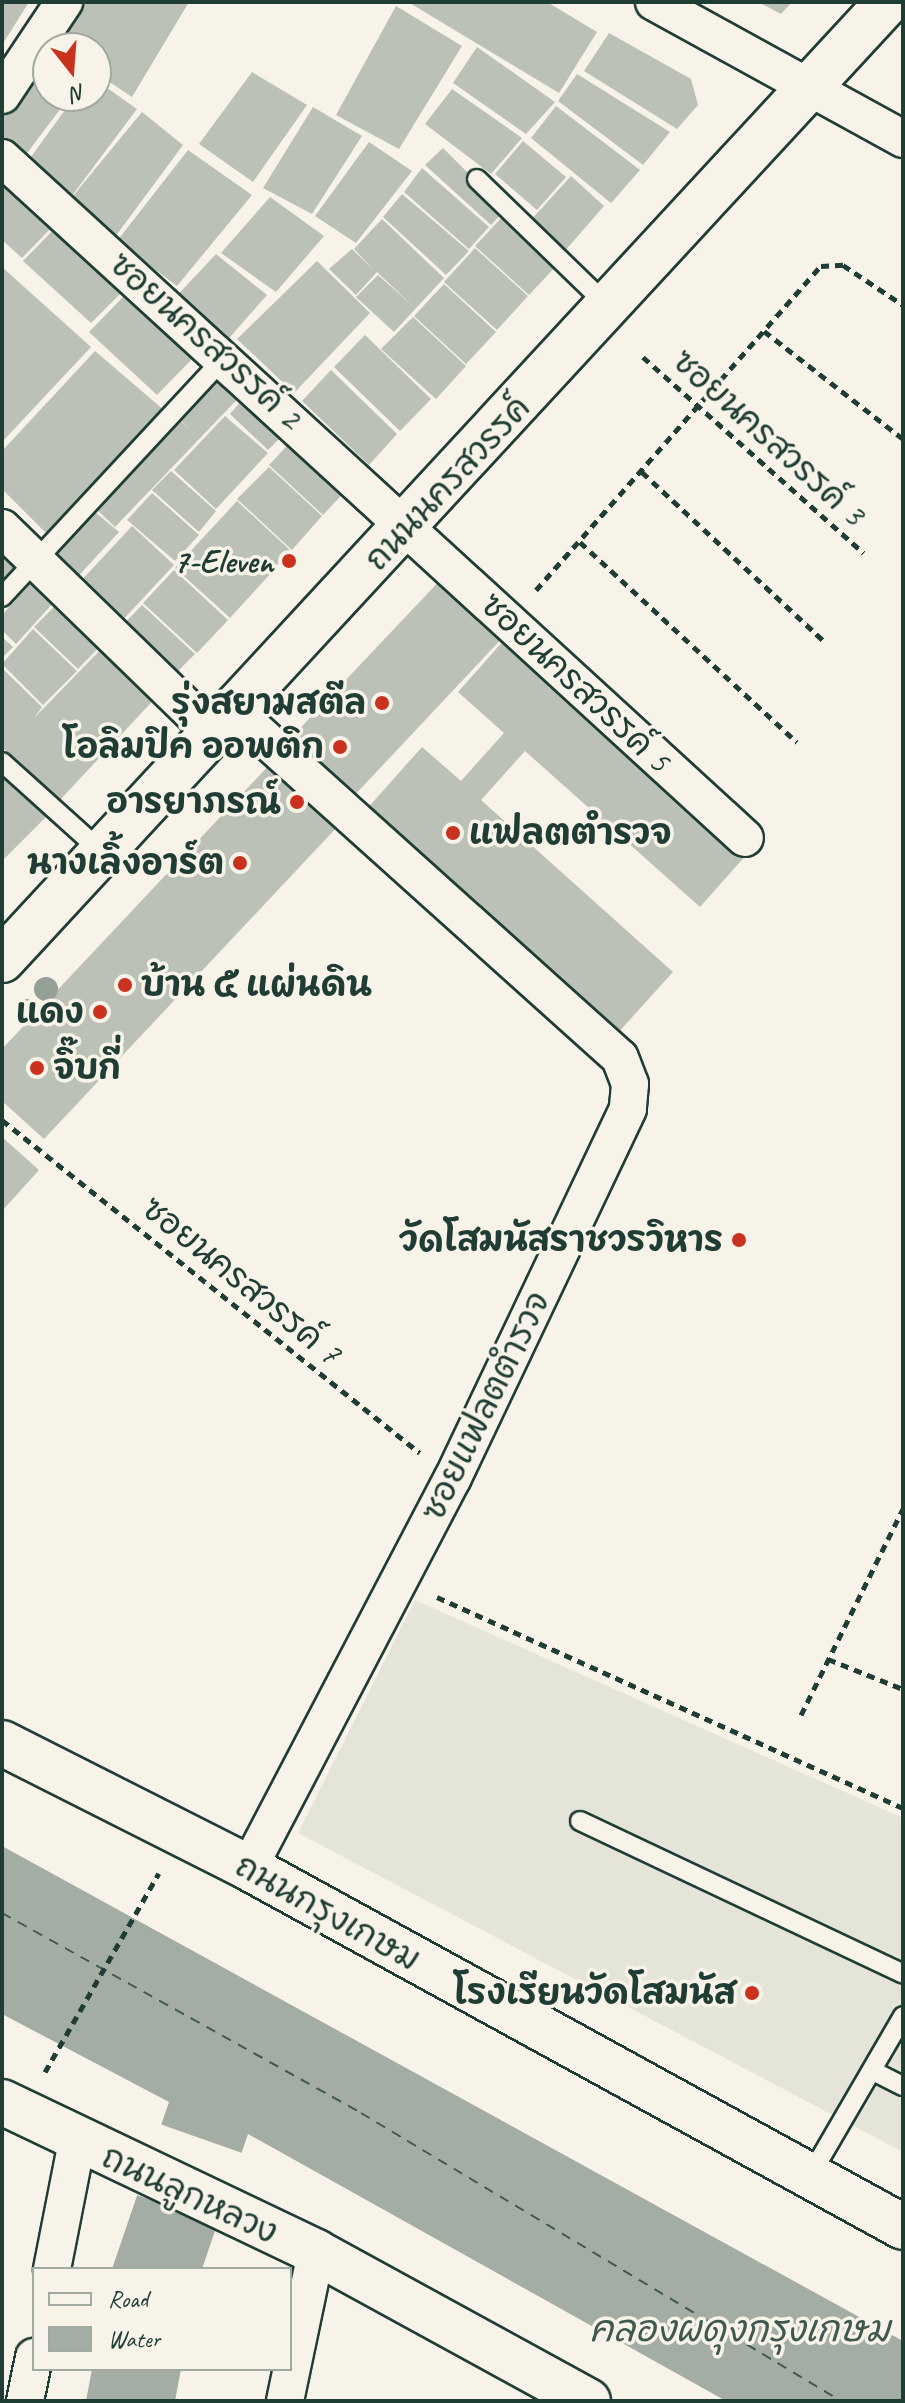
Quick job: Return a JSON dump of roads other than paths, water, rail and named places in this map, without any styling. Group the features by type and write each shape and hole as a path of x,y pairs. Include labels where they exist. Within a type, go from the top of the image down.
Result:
{"main road":[{"name":"ถนนนครสวรรค์","path":"2,960 888,2"},
{"name":"ถนนกรุงเกษม","path":"2,1743 249,1868 903,2227"},
{"name":"ถนนลูกหลวง","path":"2,2102 94,2150 316,2252 588,2401"}],"street":[{"path":"2,95 64,2"},
{"path":"654,2 903,139"},
{"name":"ซอยนครสวรรค์ 2","path":"2,158 227,356 407,525"},
{"name":"ซอยนครสวรรค์ 5","path":"407,525 745,838"},
{"name":"ซอยแฟลตตำรวจ","path":"2,528 626,1069 628,1109 452,1479 249,1868"},
{"path":"53,2267 94,2150"},
{"path":"292,2367 316,2252"},
{"path":"25,2401 32,2367"},
{"path":"285,2401 291,2371"}],"lane":[{"path":"477,179 609,307"},
{"path":"2,597 227,356"},
{"path":"2,762 101,851"},
{"path":"580,1821 903,1974"},
{"path":"810,2176 875,2072 903,2016"},
{"path":"875,2072 903,2086"}],"water":[{"name":"คลองผดุงกรุงเกษม","path":"2,1846 903,2341 903,2401 726,2401 248,2134 203,2267 113,2267 169,2102 2,2014"},
{"path":"92,2371 181,2371 175,2401 86,2401"}],"place":[{"name":"7-Eleven","path":"289,561"},
{"name":"รุ่งสยามสตีล","path":"382,703"},
{"name":"โอลิมปิค ออพติก","path":"340,747"},
{"name":"อารยาภรณ์","path":"297,802"},
{"name":"แฟลตตำรวจ","path":"453,833"},
{"name":"นางเลิ้งอาร์ต","path":"240,863"},
{"name":"บ้าน ๕ แผ่นดิน","path":"125,985"},
{"name":"แดง","path":"100,1012"},
{"name":"จิ๊บกี่","path":"37,1068"},
{"name":"วัดโสมนัสราชวรวิหาร","path":"739,1240"},
{"name":"โรงเรียนวัดโสมนัส","path":"752,1993"}]}
